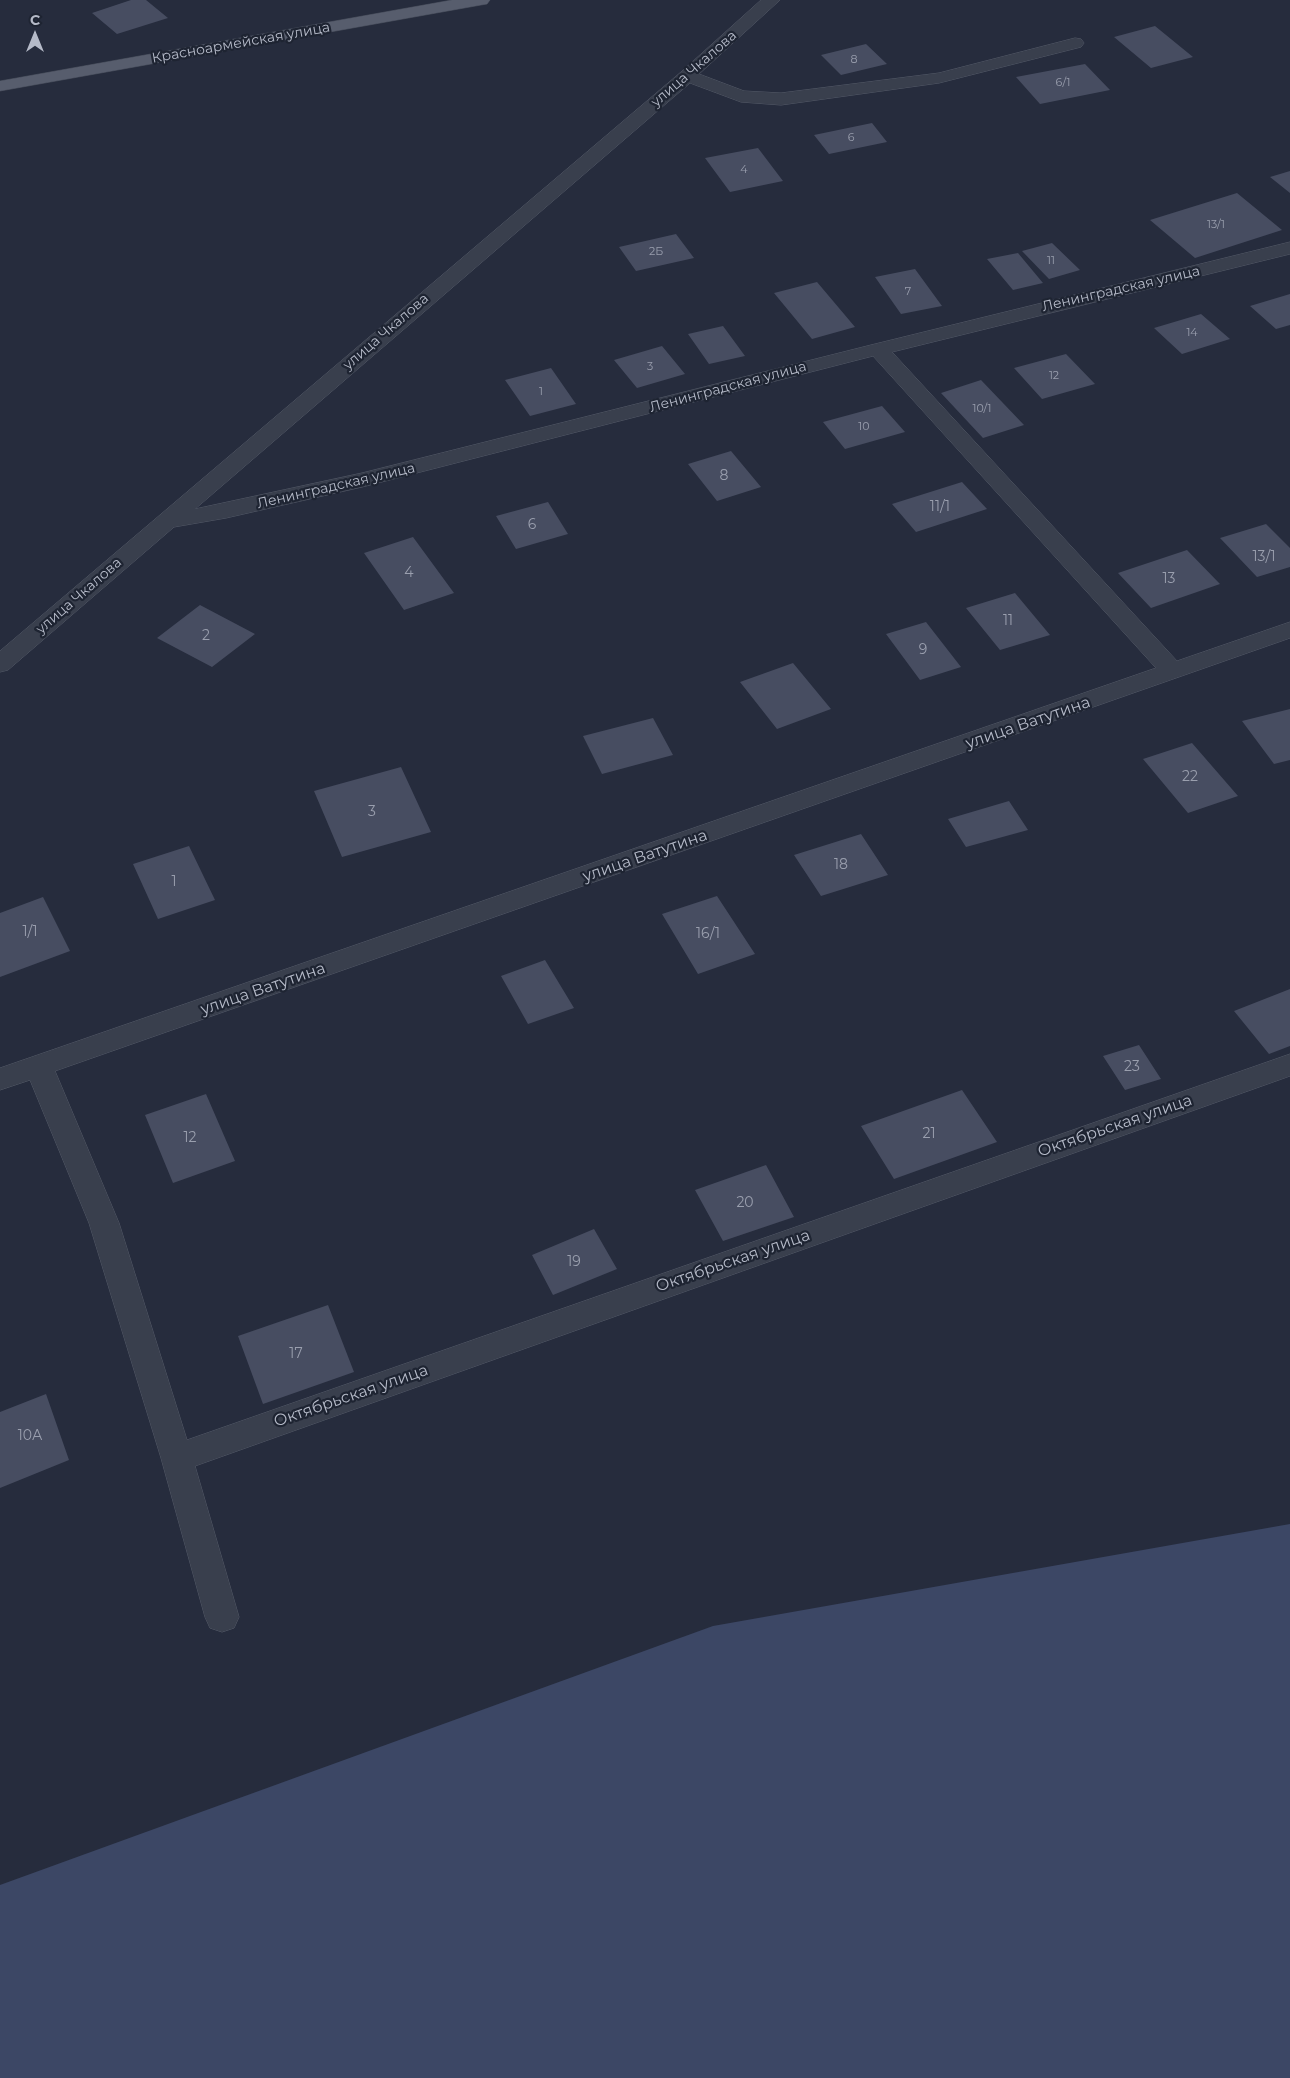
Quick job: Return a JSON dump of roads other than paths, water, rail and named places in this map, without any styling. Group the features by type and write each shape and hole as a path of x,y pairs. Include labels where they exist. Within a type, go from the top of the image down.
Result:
{"main road":[{"name":"Красноармейская улица","path":"0,86 481,0"}],"street":[{"name":"улица Чкалова","path":"0,664 688,76 771,0"},
{"path":"688,76 741,96 781,99 940,78 1075,42"},
{"name":"Ленинградская улица","path":"166,521 226,511 362,480 546,435 878,348 1290,248"},
{"path":"878,348 1174,672"},
{"name":"улица Ватутина","path":"0,1079 1174,672 1290,630"},
{"name":"Октябрьская улица","path":"177,1458 1290,1065"},
{"path":"39,1067 104,1223 177,1458 222,1617"}],"water":[{"path":"1290,1524 1290,2078 0,2078 0,1885 713,1626"}]}
